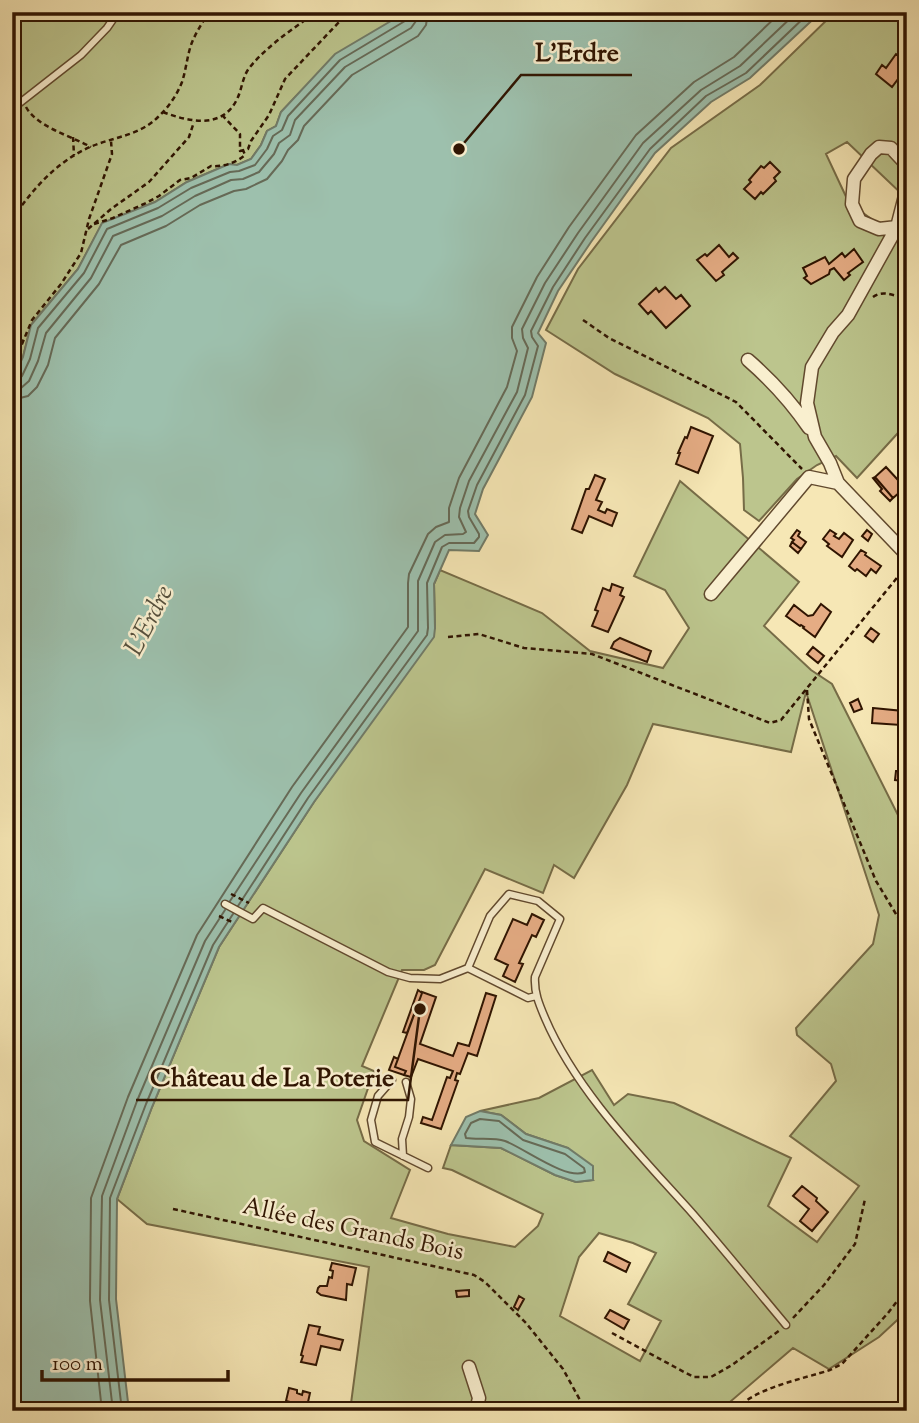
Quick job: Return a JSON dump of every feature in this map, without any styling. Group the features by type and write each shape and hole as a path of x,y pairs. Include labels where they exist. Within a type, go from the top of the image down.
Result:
{"street":[{"path":"897,227 879,229 860,221 852,204 854,179 871,154 879,148 891,148 907,169"},
{"path":"815,437 807,403 812,368 848,315 897,227 907,188"},
{"path":"748,360 799,414 830,463 838,483 906,551"},
{"path":"711,594 809,477 838,483"},
{"path":"469,1367 479,1398 476,1411"}],"lane":[{"path":"12,109 81,55 118,12"},
{"path":"225,904 253,919 263,908 388,972 410,978 440,979 468,968 489,916 509,894 538,901 560,919 535,977 536,996 551,1032 591,1094 644,1161 786,1325"},
{"path":"468,968 528,998 536,996"},
{"path":"392,1080 378,1096 371,1120 375,1142 428,1168"},
{"path":"403,1156 402,1139 411,1099 405,1082"}],"path":[{"path":"12,219 43,179 74,155 91,146 128,136 144,128 163,113 182,82 191,46 209,12"},
{"path":"163,113 194,122 210,120 229,111 237,100 247,69 274,43 316,12"},
{"path":"243,150 248,149 269,116 285,79 340,21 345,12"},
{"path":"23,102 30,115 45,125 91,146"},
{"path":"94,224 144,204 180,180 191,178 211,166 232,163 245,155 243,150 240,151 240,134 222,115"},
{"path":"88,229 149,182 189,137 194,122"},
{"path":"73,137 74,155"},
{"path":"12,368 32,320 61,284 81,253 89,219 112,154 111,139"},
{"path":"867,301 877,294 886,293 907,298"},
{"path":"583,320 609,338 736,402 809,477"},
{"path":"12,333 22,341"},
{"path":"448,637 479,634 524,648 592,654 770,723 781,720 907,565"},
{"path":"807,690 809,719 876,881 899,919 907,927"},
{"path":"230,894 249,903"},
{"path":"219,916 234,923"},
{"path":"612,1334 694,1377 711,1377 732,1365 786,1325 824,1285 855,1244 865,1199"},
{"name":"Allée des Grands Bois","path":"173,1209 474,1275 485,1282 533,1332 563,1369 586,1411"},
{"path":"735,1411 739,1405 756,1394 842,1364 907,1288"}],"green space":[{"path":"12,12 404,12 302,90 281,112 276,126 267,131 251,159 237,165 229,164 187,182 155,202 102,224 78,269 31,325 23,357 12,380"},
{"path":"835,12 907,12 907,199 847,142 826,154 849,203 897,237 907,238 907,423 857,478 836,456 797,479 759,521 744,510 740,444 708,418 615,374 546,330 578,269 671,148 760,85"},
{"path":"680,481 799,582 764,626 811,670 832,684 907,833 907,1311 879,1337 829,1369 793,1348 724,1407 725,1411 350,1411 369,1267 147,1224 117,1199 219,947 314,802 435,628 434,584 440,570 542,613 590,651 663,668 689,628 665,590 634,576","holes":["806,692 879,915 873,944 796,1028 797,1035 831,1064 836,1081 790,1136 859,1186 817,1242 768,1206 791,1158 674,1103 628,1094 614,1105 592,1070 539,1098 480,1111 501,1115 526,1134 568,1148 593,1180 576,1182 555,1175 501,1148 451,1145 443,1168 543,1214 538,1226 515,1247 448,1234 391,1218 410,1170 364,1141 357,1120 374,1071 362,1066 402,970 424,970 435,965 485,869 543,893 554,865 574,878 627,785 653,724 791,752","599,1233 656,1253 628,1304 661,1321 640,1361 560,1316 579,1257"]}],"water":[{"name":"L'Erdre","path":"404,12 821,12 750,78 711,102 655,153 558,291 538,333 546,343 532,397 483,489 475,514 488,535 479,551 449,550 434,584 434,637 314,802 219,947 117,1199 116,1299 129,1411 12,1411 12,380 23,357 31,325 78,269 102,223 155,202 187,182 229,164 237,165 251,159 267,131 276,126 281,112 335,54"},
{"path":"480,1111 501,1115 526,1134 568,1148 593,1166 593,1180 576,1182 555,1175 501,1148 451,1145 466,1117"}],"building":[{"path":"896,54 907,61 907,69 892,87 876,74 882,65 886,68"},
{"path":"770,162 780,172 774,178 776,181 755,199 744,189 761,166 764,168"},
{"path":"719,245 729,257 733,253 738,258 716,281 697,260 705,254 707,256"},
{"path":"854,249 863,262 848,273 850,275 844,280 834,268 811,284 804,278 807,276 803,268 825,257 829,264 842,253 845,257"},
{"path":"665,287 676,299 681,295 690,306 666,328 651,311 648,314 639,304 656,288 659,292"},
{"path":"691,427 713,436 698,473 676,464 678,453"},
{"path":"886,467 898,480 905,474 907,476 907,486 893,498 875,477"},
{"path":"595,475 605,479 596,500 602,502 598,510 605,513 607,509 617,513 612,526 589,516 582,533 572,529 586,489 589,489"},
{"path":"875,477 893,498 890,501 880,491 882,489 873,478"},
{"path":"797,530 800,532 798,536 806,542 801,549 791,538"},
{"path":"830,530 839,539 844,533 853,540 842,557 827,546 829,544 823,539"},
{"path":"867,530 872,534 868,541 862,536"},
{"path":"792,542 801,549 798,553 790,546"},
{"path":"861,550 881,566 876,573 871,569 866,576 849,566"},
{"path":"612,584 623,588 620,595 624,597 608,632 592,626 603,588 610,591"},
{"path":"821,604 831,612 815,637 786,616 794,605 808,616 813,615"},
{"path":"871,628 879,634 873,642 865,636"},
{"path":"904,633 907,633 907,649 901,647"},
{"path":"620,638 651,651 647,662 611,648"},
{"path":"813,647 824,656 818,663 807,654"},
{"path":"858,699 862,709 854,712 850,703"},
{"path":"873,708 903,711 901,725 872,723"},
{"path":"901,762 907,762 907,784 905,781 895,780"},
{"path":"532,914 544,920 536,937 532,935 519,963 523,964 515,982 503,976 508,965 495,959 513,919 527,925"},
{"path":"418,990 422,993 407,1033 403,1032"},
{"path":"422,992 436,997 420,1044 453,1056 458,1043 469,1046 486,993 496,996 477,1056 468,1053 460,1074 457,1073 455,1080 458,1081 441,1129 421,1123 423,1117 432,1120 447,1077 450,1078 453,1071 418,1059 411,1077 404,1075 406,1071 395,1067"},
{"path":"394,1057 398,1059 395,1067 406,1071 404,1075 389,1070"},
{"path":"802,1186 817,1198 816,1201 828,1212 812,1231 800,1221 809,1209 793,1196"},
{"path":"608,1252 630,1263 626,1272 604,1261"},
{"path":"332,1263 356,1268 352,1285 347,1284 346,1300 317,1292 320,1286 327,1286 329,1277 332,1278"},
{"path":"469,1290 469,1296 457,1297 456,1291"},
{"path":"519,1296 524,1299 518,1310 514,1307"},
{"path":"610,1310 629,1320 624,1329 605,1318"},
{"path":"309,1325 320,1327 318,1334 343,1340 340,1350 321,1346 316,1365 301,1362"},
{"path":"289,1388 302,1395 303,1391 310,1393 306,1411 288,1411 290,1402 286,1401"}],"place":[{"name":"L'Erdre","path":"459,149"},
{"name":"Château de La Poterie","path":"420,1009"}]}
